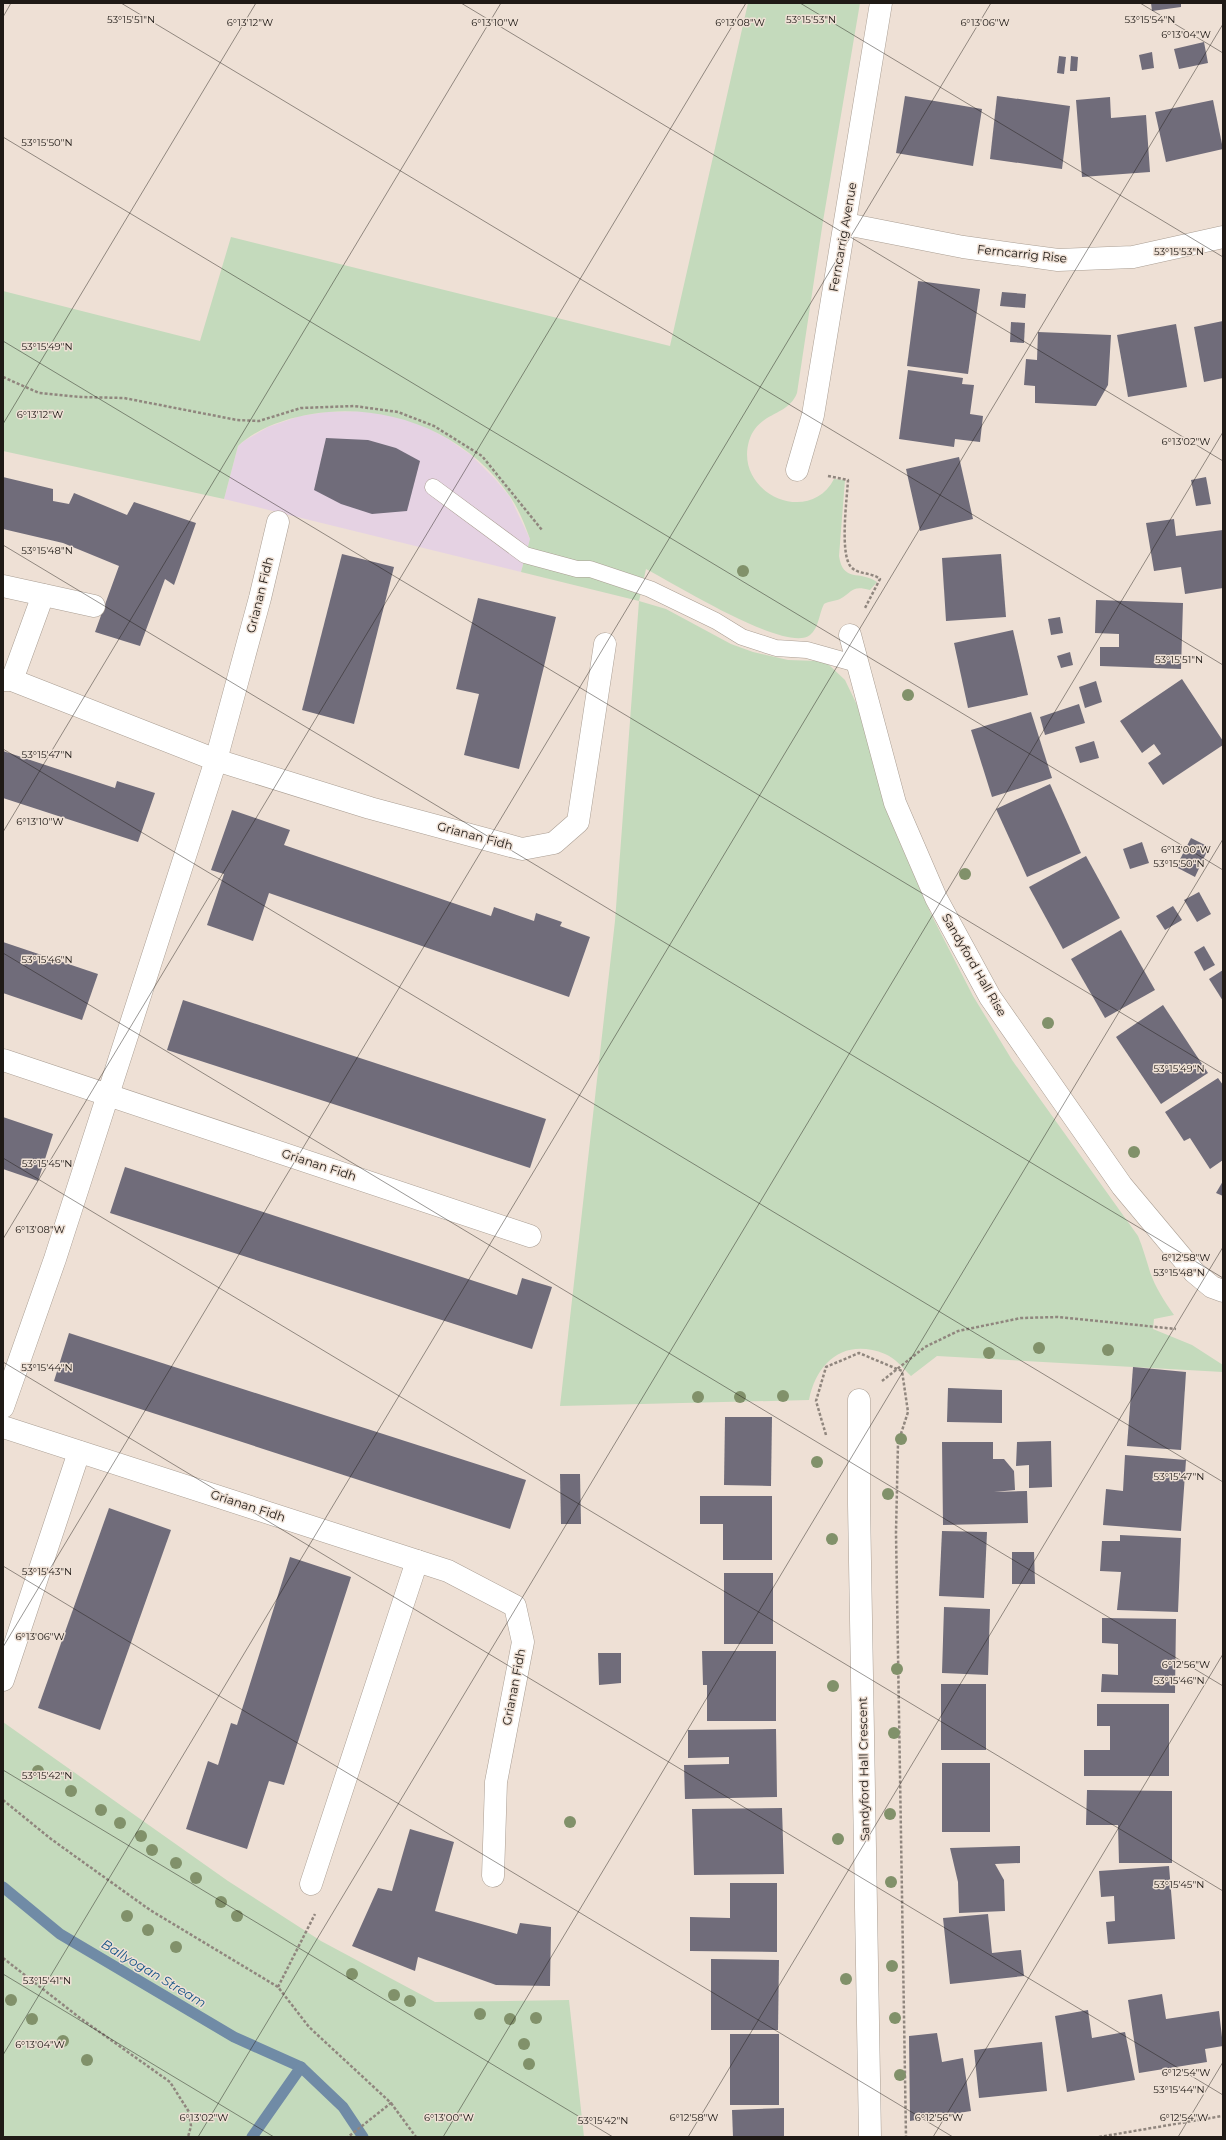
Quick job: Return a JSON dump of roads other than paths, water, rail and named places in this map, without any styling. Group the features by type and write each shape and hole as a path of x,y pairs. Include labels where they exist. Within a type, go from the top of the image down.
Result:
{"street":[{"name":"Ferncarrig Avenue","path":"797,470 813,415 882,3"},
{"name":"Ferncarrig Rise","path":"846,224 963,247 1058,260 1133,257 1223,237"},
{"name":"Grianan Fidh","path":"3,1407 55,1259 216,760 260,598 278,522"},
{"path":"3,586 94,606"},
{"name":"Grianan Fidh","path":"43,595 8,680 216,760 370,808 522,849 554,843 578,822 605,644"},
{"name":"Sandyford Hall Rise","path":"850,635 895,803 936,898 990,997 1122,1186 1174,1250 1194,1272 1218,1289"},
{"name":"Grianan Fidh","path":"3,1060 530,1236"},
{"name":"Sandyford Hall Crescent","path":"859,1400 859,1512 870,2137"},
{"name":"Grianan Fidh","path":"3,1427 448,1571 515,1606 523,1642 496,1782 493,1876"},
{"path":"3,1680 79,1452"},
{"path":"311,1884 417,1561"}],"lane":[{"path":"432,487 525,556 577,569 590,569 650,588 716,621 742,637 776,648 807,650 858,664"}],"waterway":[{"name":"Ballyogan Stream","path":"3,1887 60,1934 234,2037 301,2067 343,2107 363,2137"},
{"name":"Ballyogan Stream","path":"252,2137 301,2067"}]}
